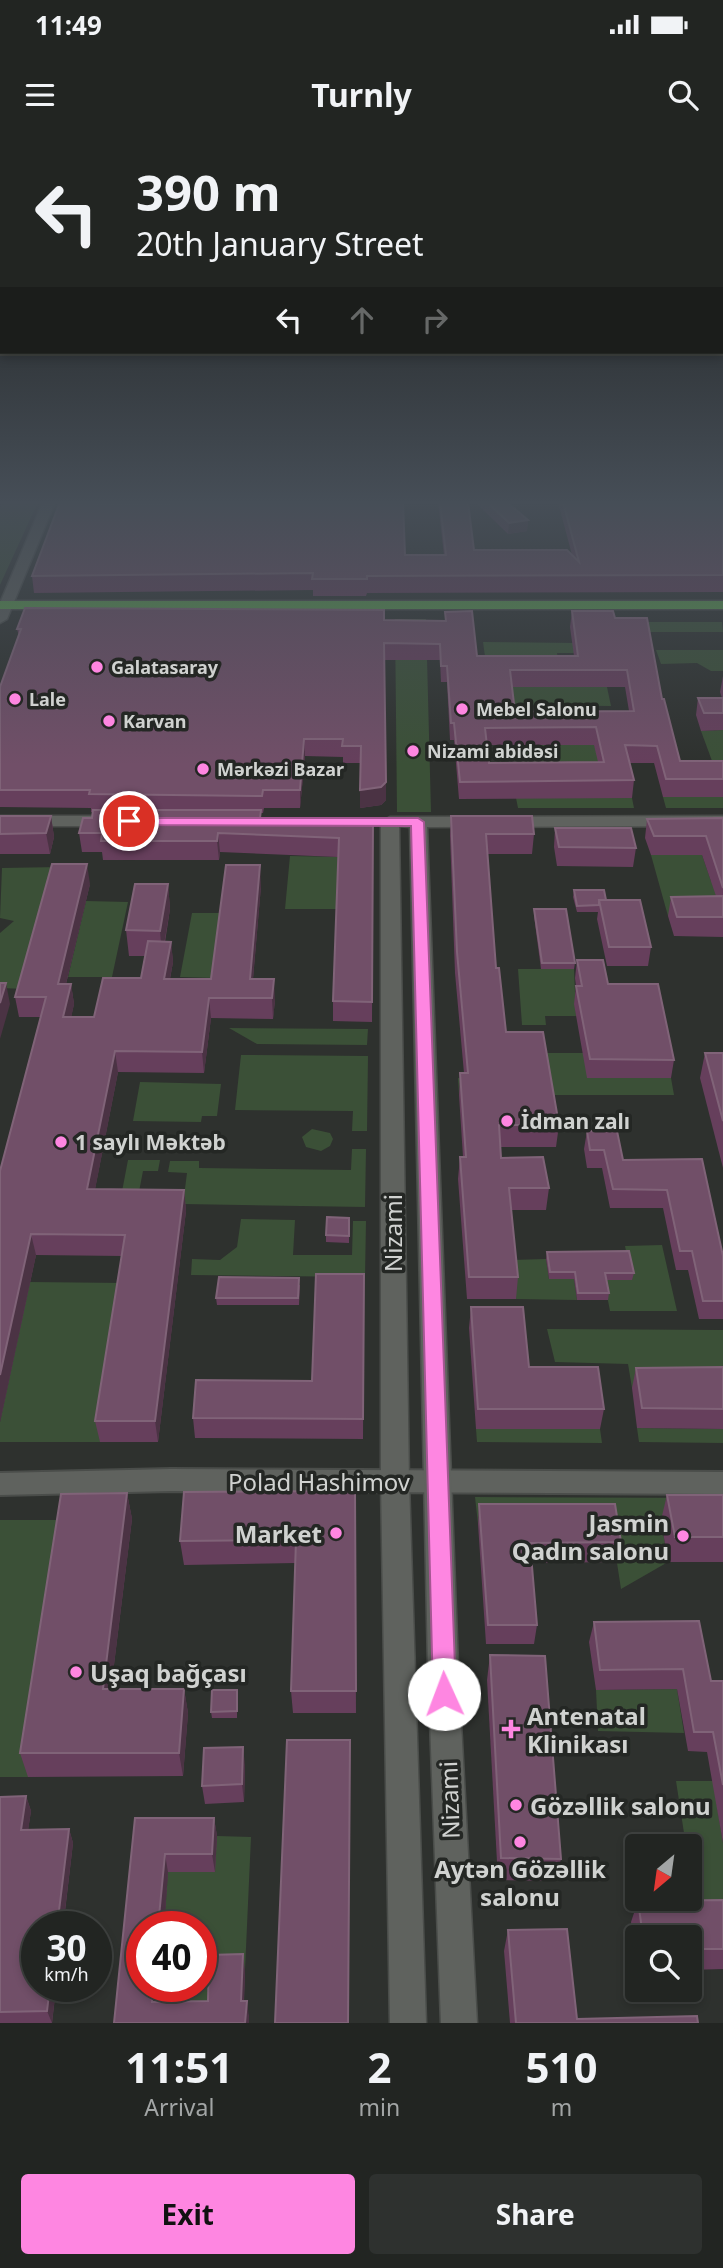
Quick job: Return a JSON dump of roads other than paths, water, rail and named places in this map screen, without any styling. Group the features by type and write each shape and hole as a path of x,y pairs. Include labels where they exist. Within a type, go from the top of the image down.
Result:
{"highway":[{"path":"2,612 723,605"},
{"path":"2,612 723,614"}],"street":[{"path":"2,612 11,590"},
{"path":"0,821 131,821"},
{"path":"418,822 723,821"},
{"name":"Nizami","path":"408,2023 383,822 418,822 438,1482 459,2023"},
{"name":"Polad Hashimov","path":"0,1484 171,1480 723,1483"}],"place":[{"name":"Galatasaray","path":"97,667"},
{"name":"Lale","path":"15,699"},
{"name":"Mebel Salonu","path":"462,709"},
{"name":"Karvan","path":"109,721"},
{"name":"Nizami abidәsi","path":"413,751"},
{"name":"Mərkəzi Bazar","path":"203,769"},
{"name":"İdman zalı","path":"507,1121"},
{"name":"1 saylı Məktəb","path":"61,1142"},
{"name":"Market","path":"336,1533"},
{"name":"Jasmin Qadın salonu","path":"683,1536"},
{"name":"Uşaq bağçası","path":"76,1672"},
{"name":"Antenatal Klinikası","path":"511,1729"},
{"name":"Gözəllik salonu","path":"516,1805"},
{"name":"Aytən Gözəllik salonu","path":"520,1842"}]}
